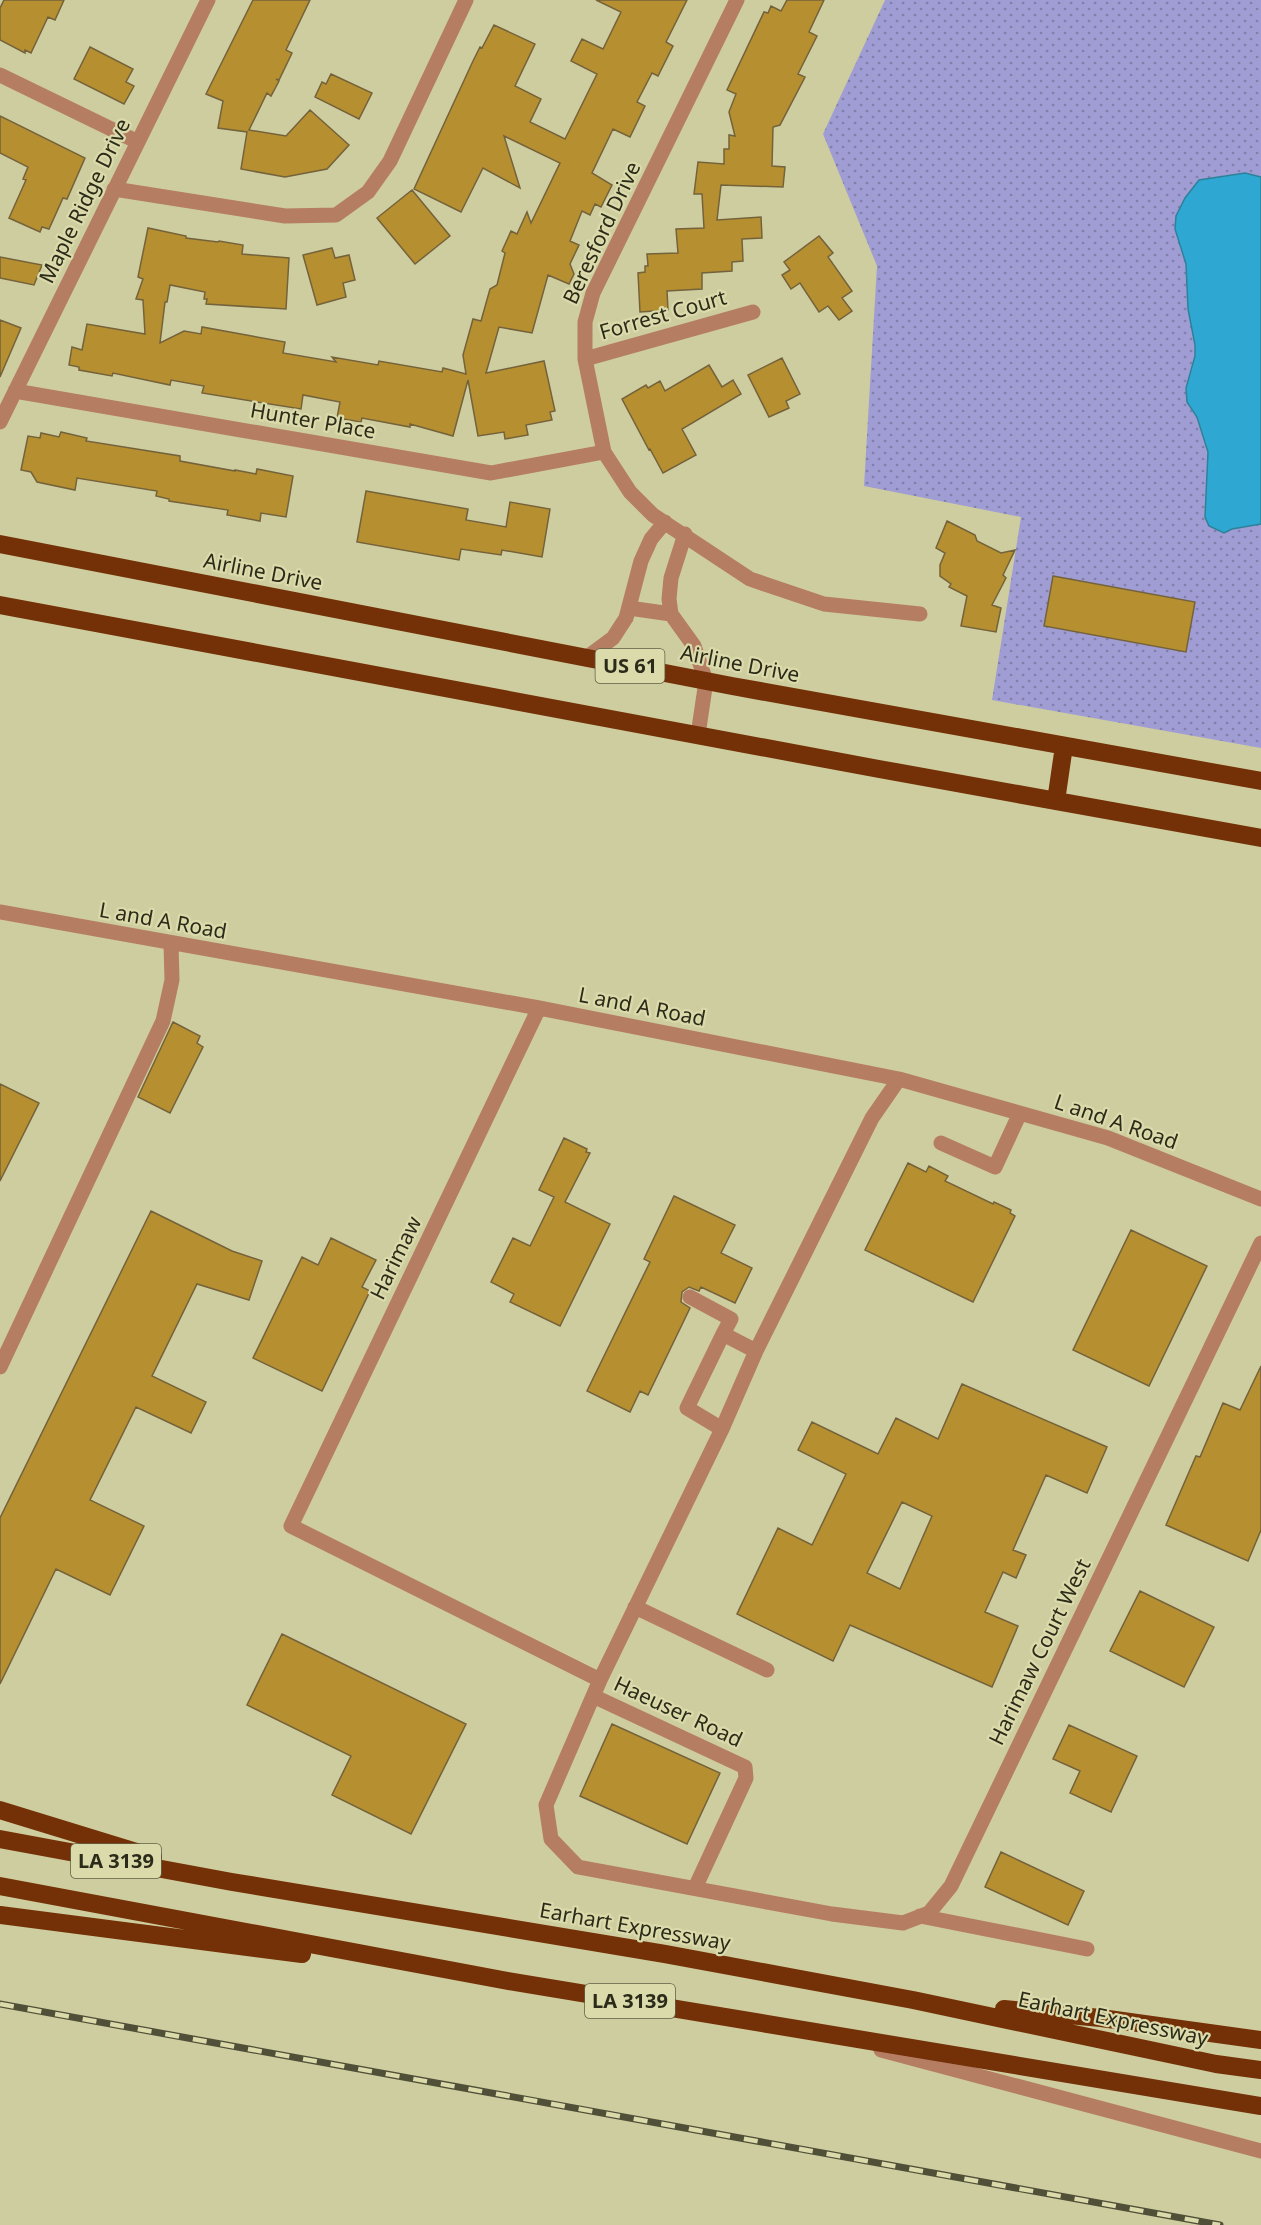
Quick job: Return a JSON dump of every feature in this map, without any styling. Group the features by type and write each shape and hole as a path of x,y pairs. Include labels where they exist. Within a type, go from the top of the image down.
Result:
{"highway":[{"name":"Airline Drive","path":"0,544 706,681 1261,781"},
{"path":"0,605 1261,838"},
{"path":"1056,801 1064,746"},
{"path":"0,1810 232,1882"},
{"name":"Earhart Expressway","path":"0,1839 232,1882 665,1954 913,2000 1216,2064 1261,2070"},
{"name":"LA 3139","path":"0,1886 508,1981 1261,2106"},
{"path":"0,1915 508,1981"},
{"path":"913,2000 1101,2018 1261,2040"}],"street":[{"name":"Maple Ridge Drive","path":"0,422 208,0"},
{"path":"114,189 285,216 336,215 368,192 390,161 466,0"},
{"name":"Beresford Drive","path":"737,0 593,292 585,322 585,359 604,452 630,492 653,515 750,579 824,604 920,614"},
{"path":"0,75 138,142"},
{"name":"Forrest Court","path":"585,359 753,312"},
{"name":"Hunter Place","path":"15,392 491,473 604,452"},
{"path":"586,658 613,638 626,618 641,561 651,539 665,522"},
{"path":"685,534 671,578 669,599 671,614 694,646 706,681 698,735"},
{"path":"629,608 671,614"},
{"name":"L and A Road","path":"0,914 539,1008 899,1079 1108,1138 1261,1199"},
{"path":"0,1367 163,1021 172,980 171,944"},
{"name":"Harimaw","path":"539,1008 291,1526 600,1680"},
{"path":"899,1079 872,1118 756,1352 722,1429 600,1680 546,1805 551,1839 578,1867 832,1914 903,1923 920,1916 1087,1949"},
{"path":"941,1143 995,1167 1020,1113"},
{"name":"Harimaw Court West","path":"920,1916 929,1913 951,1886 1261,1243"},
{"path":"690,1297 731,1318 687,1408 722,1429"},
{"path":"723,1334 756,1352"},
{"path":"635,1607 767,1670"},
{"name":"Haeuser Road","path":"593,1696 745,1767 746,1778 695,1888"},
{"path":"808,2031 1261,2151"}],"shaded area":[{"path":"885,0 1261,0 1261,748 992,700 1021,517 864,486 877,266 823,134"},
{"path":"1245,173 1261,177 1261,524 1232,529 1224,533 1209,526 1205,517 1208,452 1197,417 1187,402 1186,388 1195,356 1195,345 1188,309 1186,264 1175,229 1176,216 1185,198 1199,180"}],"building":[{"path":"4,0 64,0 55,20 48,17 31,53 25,50 25,53 0,40 0,8"},
{"path":"253,0 310,0 286,50 292,53 279,80 276,79 279,81 271,96 267,93 249,130 286,136 310,110 349,145 327,169 285,177 241,169 247,132 218,128 223,101 206,94"},
{"path":"596,0 687,0 666,42 673,46 658,76 652,73 637,102 645,106 630,137 613,129 592,173 612,185 601,207 595,204 590,215 582,211 570,241 579,245 570,264 574,274 569,284 548,275 532,333 499,327 486,373 544,361 555,411 550,412 552,420 526,425 528,435 505,439 504,432 478,436 468,380 453,436 410,424 410,427 362,418 361,422 337,418 340,402 303,395 301,409 202,393 204,386 171,380 170,385 113,373 112,376 79,370 79,367 69,365 72,347 82,350 87,324 145,334 143,300 136,299 143,279 138,277 148,228 186,236 186,238 243,245 242,254 289,258 286,309 206,304 205,292 170,285 167,302 165,302 160,343 184,331 201,334 202,327 285,342 283,353 336,362 332,357 378,365 379,361 442,372 443,368 466,374 463,355 473,319 481,321 490,289 497,285 505,253 502,251 511,231 517,234 527,212 531,223 560,163 504,136 520,188 483,168 461,212 414,189 473,61 494,25 535,44 515,86 541,99 530,122 565,139 597,74 571,61 582,39 603,49 621,12"},
{"path":"787,0 824,0 809,32 817,36 798,74 805,77 780,125 773,127 772,166 785,167 783,187 721,185 717,220 761,217 762,238 742,239 743,261 732,262 732,271 702,273 702,289 667,291 668,310 640,312 638,273 645,272 645,266 648,266 647,254 678,253 676,229 704,228 702,194 694,194 698,162 724,164 724,149 729,149 729,135 735,136 729,112 736,94 727,90 764,12 768,13 771,6 781,11"},
{"path":"90,47 133,69 126,82 134,86 124,104 74,79"},
{"path":"331,74 372,93 359,119 315,97 322,82 326,84"},
{"path":"0,116 85,158 67,199 63,198 49,229 42,227 40,232 9,218 26,180 23,179 28,167 0,153"},
{"path":"412,190 450,236 415,264 377,218"},
{"path":"819,236 833,253 828,257 852,291 842,298 852,311 839,320 828,306 819,312 800,283 791,289 782,275 790,270 784,262"},
{"path":"332,248 335,258 349,255 355,280 343,283 346,297 317,305 303,255"},
{"path":"0,257 42,265 34,285 0,278"},
{"path":"0,320 21,328 0,377"},
{"path":"782,358 800,394 786,401 789,408 769,417 748,375"},
{"path":"709,365 722,387 733,380 741,394 682,429 696,455 663,473 622,399 646,385 648,388 660,381 665,391"},
{"path":"61,432 87,438 86,441 180,456 180,461 256,474 257,469 293,476 286,517 261,513 260,521 227,515 228,510 169,501 169,499 156,496 157,491 77,478 75,490 37,482 31,472 21,470 28,436 40,438 41,433 59,437"},
{"path":"366,491 468,509 466,520 506,527 510,502 550,509 542,557 502,550 501,555 461,549 459,560 357,542"},
{"path":"947,521 975,535 977,541 1001,553 1015,550 1003,575 1006,578 992,605 1001,608 996,632 961,626 967,596 949,587 951,584 940,576 940,565 945,553 936,548"},
{"path":"1053,576 1195,602 1186,652 1044,626"},
{"path":"173,1022 200,1036 197,1043 203,1047 170,1113 138,1097"},
{"path":"0,1084 39,1103 0,1181"},
{"path":"564,1138 587,1149 586,1152 590,1153 565,1202 610,1224 560,1326 510,1302 514,1294 491,1282 513,1238 530,1246 554,1197 539,1190"},
{"path":"908,1163 926,1172 929,1166 948,1176 945,1181 1011,1210 1010,1213 1015,1216 973,1302 865,1250"},
{"path":"674,1196 735,1225 721,1253 752,1268 735,1303 701,1287 699,1291 689,1287 682,1292 681,1302 690,1308 648,1395 640,1391 630,1412 587,1391 650,1262 644,1259"},
{"path":"151,1211 232,1251 262,1261 249,1300 197,1284 152,1376 206,1402 191,1433 136,1407 90,1500 144,1526 110,1595 56,1569 0,1684 0,1518"},
{"path":"1131,1230 1207,1266 1149,1386 1073,1350"},
{"path":"331,1238 376,1260 362,1287 370,1291 322,1391 253,1358 302,1257 318,1265"},
{"path":"1261,1366 1261,1530 1248,1561 1166,1525 1196,1456 1200,1457 1223,1403 1240,1410"},
{"path":"962,1384 1107,1447 1087,1493 1046,1475 1013,1550 1026,1555 1016,1578 1003,1572 985,1612 1018,1626 992,1687 850,1625 833,1661 737,1614 778,1528 812,1545 846,1474 798,1450 812,1422 878,1454 896,1418 938,1439","holes":["902,1502 932,1516 900,1589 867,1573"]},
{"path":"1140,1591 1214,1627 1184,1687 1110,1651"},
{"path":"282,1634 466,1724 411,1834 332,1795 351,1756 247,1705"},
{"path":"612,1724 720,1773 687,1844 580,1796"},
{"path":"1069,1725 1137,1756 1111,1812 1070,1793 1080,1771 1053,1759"},
{"path":"1001,1852 1084,1891 1068,1925 985,1887"}],"railway":[{"path":"0,2004 1220,2225"}]}
